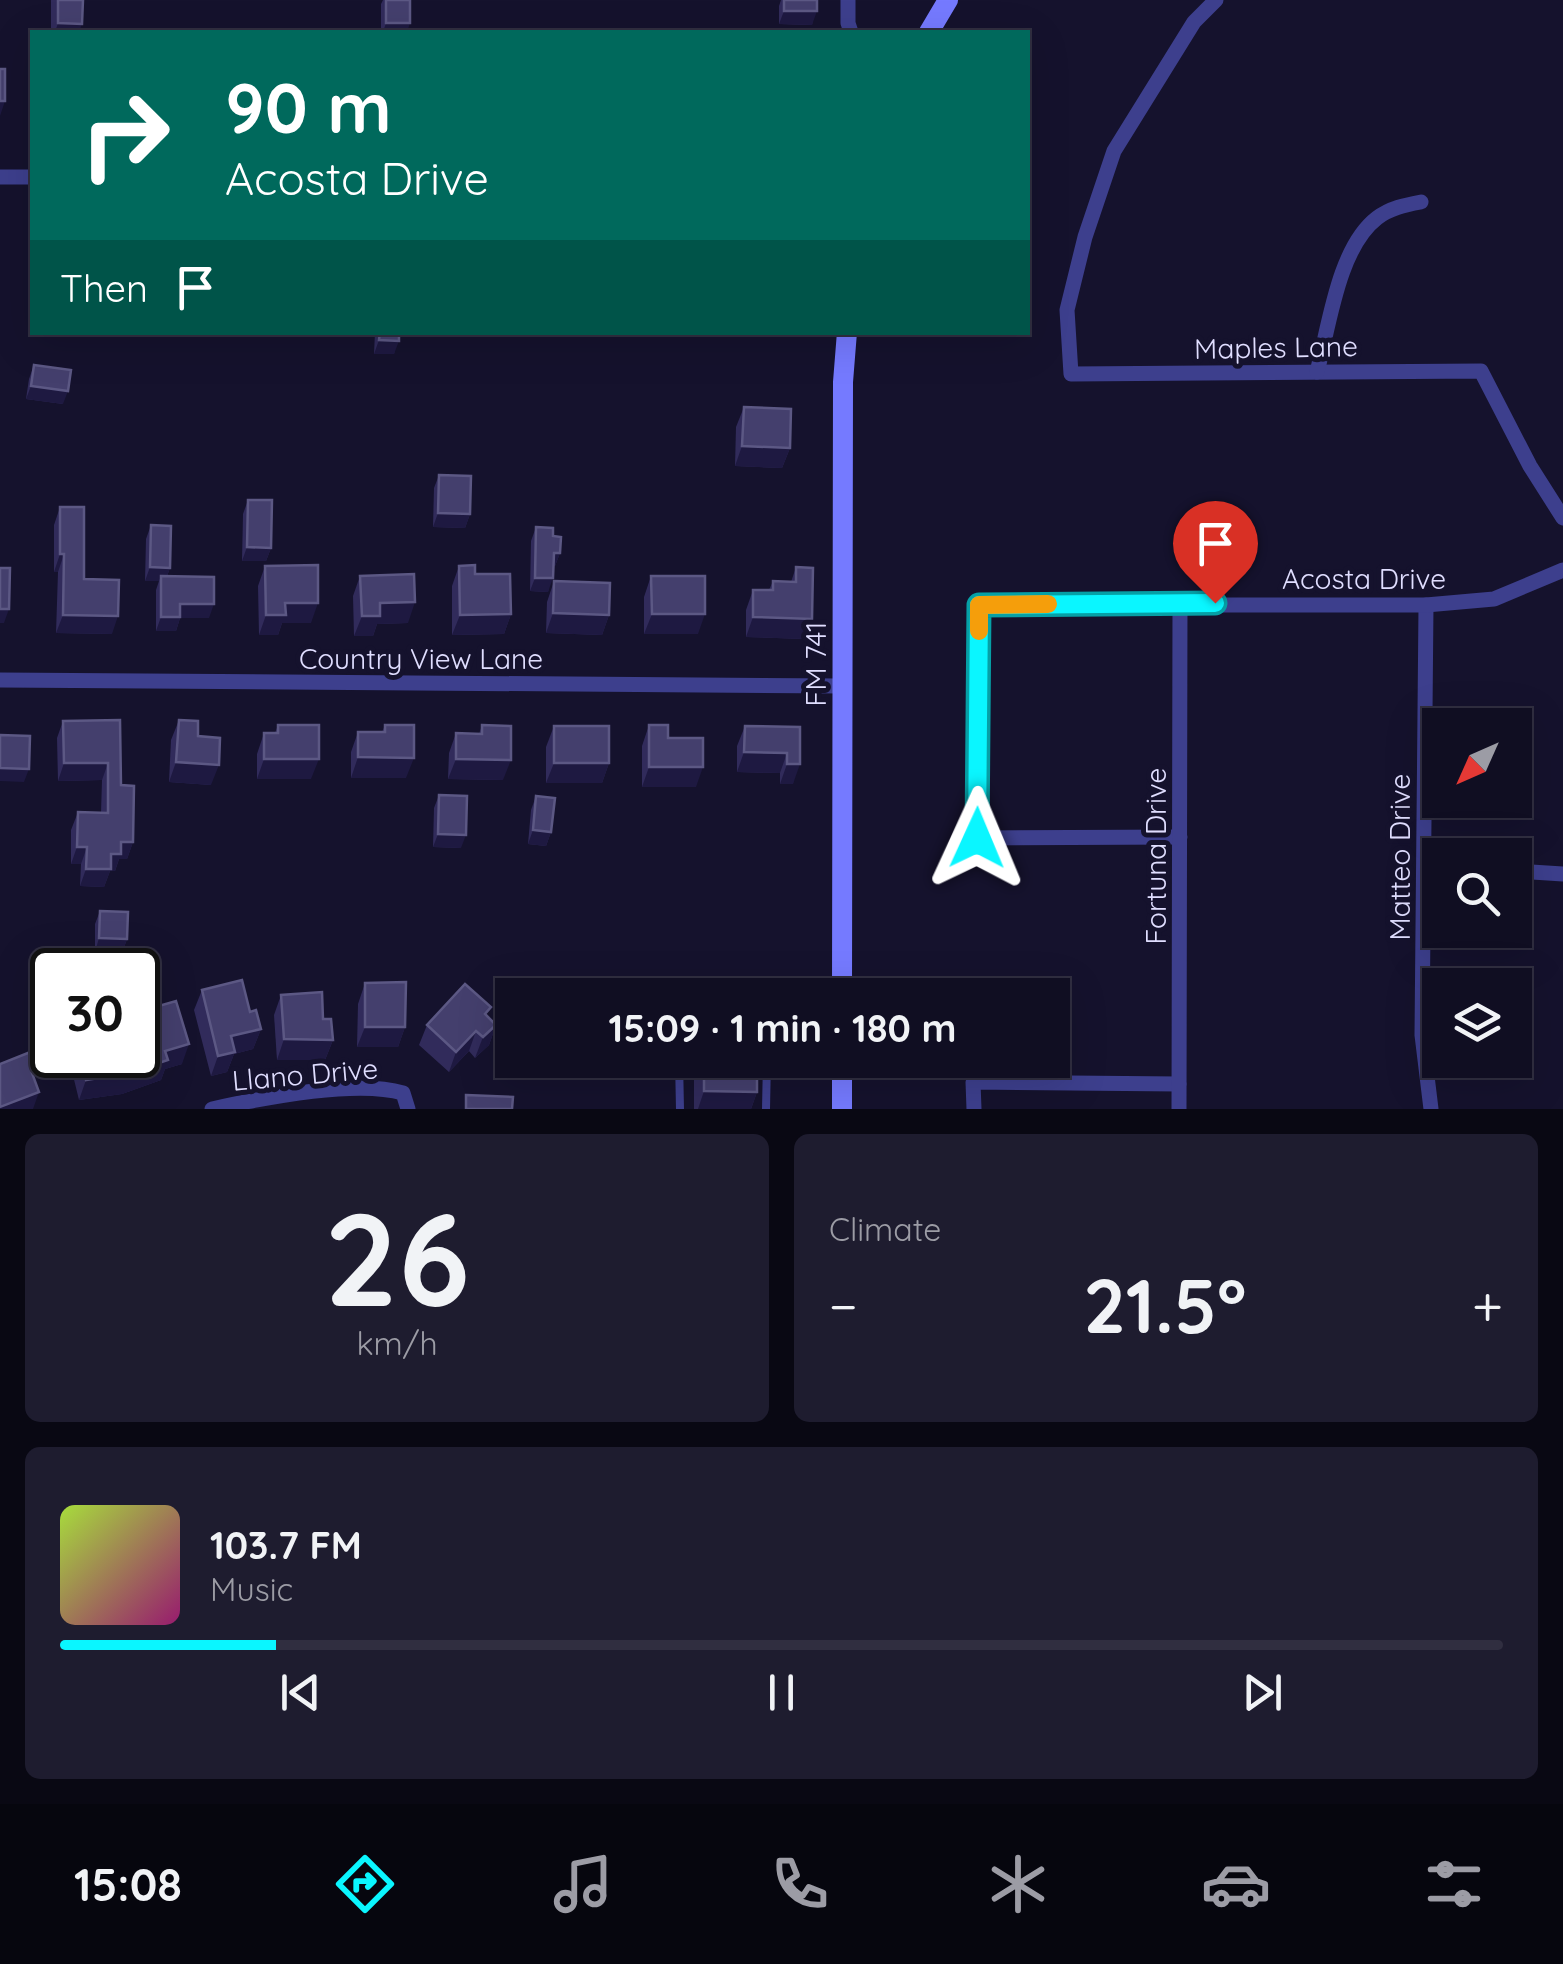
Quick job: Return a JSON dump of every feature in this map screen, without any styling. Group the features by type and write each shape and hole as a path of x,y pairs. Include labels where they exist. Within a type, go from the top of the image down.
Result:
{"main road":[{"path":"929,30 948,0"},
{"name":"FM 741","path":"842,978 847,335"},
{"path":"842,1078 842,1109"}],"street":[{"path":"848,0 851,30"},
{"name":"Maples Lane","path":"1216,0 1194,22 1114,150 1085,238 1067,310 1070,374 1481,371 1530,466 1563,518"},
{"path":"0,177 30,177"},
{"path":"1317,372 1342,273 1356,240 1374,220 1394,207 1421,202"},
{"name":"Acosta Drive","path":"1180,837 977,838 979,605 1426,605 1494,599 1563,570"},
{"name":"Fortuna Drive","path":"1179,1109 1180,603"},
{"name":"Matteo Drive","path":"1426,605 1431,838"},
{"name":"Country View Lane","path":"0,680 842,686"},
{"path":"1532,872 1563,874"},
{"name":"Matteo Drive","path":"1427,948 1422,1035 1431,1109"},
{"path":"974,1109 974,1082 1180,1084"},
{"name":"Llano Drive","path":"212,1109 302,1094 382,1087 406,1101"}],"lane":[{"path":"679,1078 680,1109"},
{"path":"766,1109 767,1078"}],"building":[{"path":"58,0 83,0 82,24 58,23"},
{"path":"386,0 410,0 410,23 386,23"},
{"path":"784,0 817,0 817,11 784,11"},
{"path":"0,69 5,69 5,101 0,101"},
{"path":"380,335 399,335 399,341 379,340"},
{"path":"34,365 71,370 68,391 31,386"},
{"path":"744,407 791,409 790,448 742,446"},
{"path":"439,475 471,476 470,514 438,513"},
{"path":"248,500 272,500 271,548 247,547"},
{"path":"60,507 84,507 84,579 119,580 118,616 63,615"},
{"path":"151,525 171,526 170,568 150,567"},
{"path":"536,527 553,528 553,536 561,537 560,553 554,553 553,578 535,578"},
{"path":"318,565 318,603 285,603 286,615 266,615 265,566"},
{"path":"475,565 475,574 510,574 511,614 460,615 459,566"},
{"path":"796,567 813,568 812,619 753,617 753,590 773,590 773,581 796,582"},
{"path":"0,568 10,568 9,609 0,609"},
{"path":"414,574 415,602 380,603 380,616 362,616 360,576"},
{"path":"161,576 214,577 214,604 180,604 180,617 161,617"},
{"path":"651,576 705,576 705,614 652,614"},
{"path":"554,581 610,583 609,615 553,613"},
{"path":"120,720 121,785 134,786 133,842 121,842 121,854 111,854 111,869 86,869 87,847 77,847 78,812 108,813 108,763 64,763 63,721"},
{"path":"179,720 198,721 198,736 220,738 219,765 176,762"},
{"path":"278,725 319,725 319,759 264,759 264,733 278,733"},
{"path":"385,725 414,725 414,758 358,757 358,732 385,732"},
{"path":"482,725 511,726 511,760 456,759 456,733 482,734"},
{"path":"649,725 668,725 668,738 703,738 703,767 649,767"},
{"path":"554,726 609,726 609,763 554,763"},
{"path":"745,726 800,727 800,764 787,764 787,753 744,752"},
{"path":"0,735 30,736 29,769 0,768"},
{"path":"439,795 467,796 466,835 438,834"},
{"path":"536,796 555,798 551,832 533,830"},
{"path":"100,911 128,912 127,939 99,938"},
{"path":"242,980 250,1012 256,1010 261,1029 231,1036 235,1052 218,1056 202,990"},
{"path":"406,982 405,1027 365,1027 365,983"},
{"path":"465,984 491,1007 485,1014 495,1024 483,1037 476,1031 456,1052 427,1025"},
{"path":"322,992 323,1019 331,1019 333,1040 284,1039 281,995"},
{"path":"176,1001 189,1044 165,1051 168,1060 160,1063 160,1006"},
{"path":"30,1052 30,1078 34,1078 39,1092 0,1107 0,1064"},
{"path":"704,1078 757,1078 757,1092 704,1091"},
{"path":"466,1095 513,1097 512,1109 466,1109"}],"slow traffic":[{"path":"979,631 979,605 1048,604"}],"route":[{"path":"977,838 979,605 1215,603"}]}
